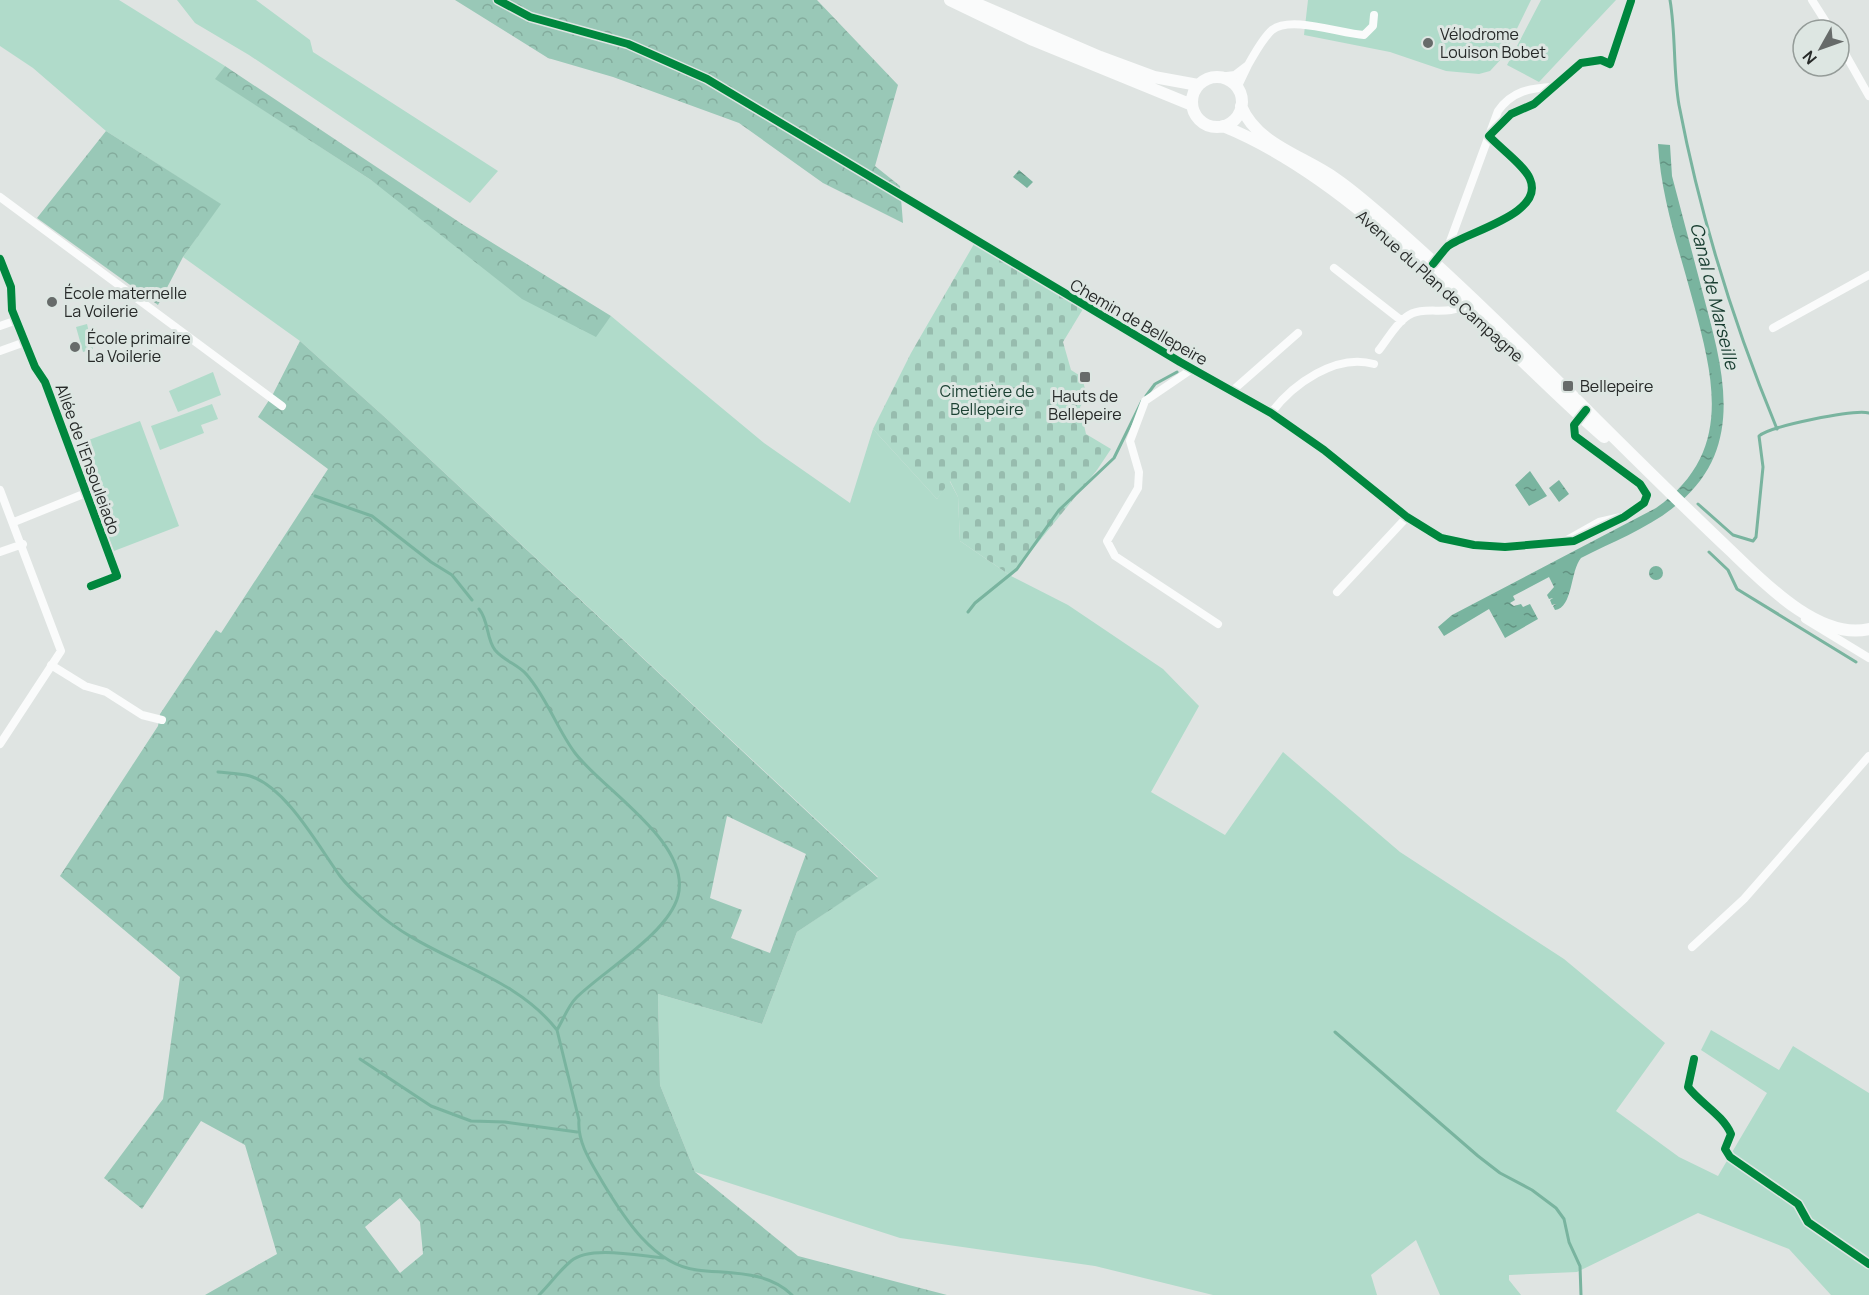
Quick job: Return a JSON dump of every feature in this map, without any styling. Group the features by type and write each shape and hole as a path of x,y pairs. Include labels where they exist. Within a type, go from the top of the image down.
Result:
{"main road":[{"path":"950,0 1022,35 1192,105"},
{"path":"968,0 1100,57 1154,77 1198,86"},
{"path":"1219,77 1226,79 1237,88 1241,106 1236,118 1223,126 1206,125 1194,113 1192,105 1198,86 1204,81 1219,77"},
{"name":"Avenue du Plan de Campagne","path":"1241,106 1255,129 1335,178 1382,216 1583,413"},
{"name":"Avenue du Plan de Campagne","path":"1223,126 1237,132 1326,186 1380,229 1783,598 1828,625 1851,630 1869,629"}],"street":[{"name":"Chemin de Bellepeire","path":"498,0 530,17 628,44 707,80 1192,369 1271,413 1324,450 1407,518 1441,538 1474,545 1531,546 1564,542 1580,539 1624,517 1644,503 1646,492 1640,484 1578,440 1573,429 1583,413"},
{"path":"1812,0 1823,18"},
{"path":"1489,136 1511,114 1530,107 1581,63 1601,60 1610,64 1631,1"},
{"path":"1237,88 1264,39 1279,26 1302,25 1364,35 1372,26 1374,15"},
{"path":"1851,64 1869,96"},
{"path":"1219,77 1235,75 1248,65"},
{"path":"1433,264 1448,247 1498,111 1512,96 1523,90 1554,87"},
{"path":"1448,247 1512,214 1529,202 1532,189 1530,178 1489,136"},
{"path":"0,197 282,406"},
{"name":"Allée de l'Ensouleiado","path":"0,259 11,287 11,303 17,320 48,392 117,576 91,586"},
{"path":"1334,268 1402,321"},
{"path":"1773,328 1869,275"},
{"path":"1379,350 1402,321 1416,312 1452,311 1465,305"},
{"path":"0,326 17,320"},
{"path":"1232,391 1298,333"},
{"path":"0,351 26,342"},
{"path":"1271,413 1282,400 1324,369 1341,362 1374,364"},
{"path":"1192,369 1145,401 1130,441 1139,472 1138,488 1107,541 1115,556 1218,624"},
{"path":"0,490 23,544 61,651 0,744"},
{"path":"14,522 86,493"},
{"path":"1337,592 1407,518"},
{"path":"0,552 23,544"},
{"path":"1783,598 1807,621 1869,658"},
{"path":"51,665 85,686 106,692 142,715 162,720"},
{"path":"1692,947 1758,884 1869,756"},
{"path":"1694,1059 1688,1087 1699,1102 1727,1125 1731,1134 1725,1149 1730,1157 1798,1204 1808,1222 1869,1264"}],"green space":[{"path":"0,0 119,0 225,66 216,79 371,180 595,336 611,316 764,443 850,503 873,429 937,499 949,480 958,497 960,541 1011,576 1068,605 1163,669 1199,706 1151,792 1225,835 1283,752 1400,852 1564,959 1665,1043 1616,1111 1679,1157 1718,1176 1767,1093 1701,1050 1711,1030 1779,1070 1793,1046 1869,1093 1869,1295 1831,1295 1789,1249 1698,1213 1577,1272 1509,1275 1509,1280 1521,1295 1440,1295 1416,1240 1371,1275 1377,1295 1213,1295 1095,1266 900,1238 695,1172 660,1085 658,994 762,1024 797,932 878,877 388,420 300,341 183,257 220,204 106,131 33,68 0,46"},
{"path":"177,0 256,0 310,40 313,52 498,171 470,203 249,55 195,23"},
{"path":"455,0 817,0 898,85 875,166 900,186 903,223 823,183 739,123 613,77 548,58"},
{"name":"Vélodrome Louison Bobet","path":"1308,0 1531,0 1503,57 1490,71 1479,74 1446,71 1390,52 1304,35"},
{"path":"1541,0 1616,0 1539,82 1507,65"},
{"path":"225,66 462,224 611,316 596,337 522,299 371,180 215,79"},
{"path":"106,131 221,204 183,257 158,305 37,218"},
{"name":"Cimetière de Bellepeire","path":"974,244 1083,309 1063,342 1071,370 1082,377 1087,397 1080,407 1086,434 1111,449 1097,470 1011,576 960,541 958,497 950,481 937,499 873,429 911,353"},
{"path":"87,324 93,349 83,352 76,327"},
{"path":"300,341 388,420 878,878 797,932 762,1024 658,994 660,1085 695,1172 798,1256 947,1295 205,1295 277,1254 245,1145 201,1121 142,1209 104,1178 163,1099 180,977 60,876 158,726 160,714 216,630 221,633 328,469 258,417 273,394","holes":["727,816 806,854 770,953 731,938 742,910 710,898","400,1198 420,1222 423,1254 400,1273 365,1227"]},
{"path":"213,372 221,395 178,412 169,391"},
{"path":"212,404 218,419 201,425 204,433 160,450 151,426"},
{"path":"140,421 179,526 114,551 75,445"}],"water":[{"path":"1658,144 1670,145 1672,176 1716,346 1724,402 1722,429 1715,455 1701,479 1669,511 1645,526 1581,558 1577,564 1568,596 1561,608 1555,610 1553,606 1556,604 1552,605 1550,600 1553,598 1549,599 1547,595 1554,587 1549,577 1513,596 1515,600 1510,603 1514,606 1521,604 1523,607 1530,604 1538,619 1505,638 1489,609 1444,636 1438,627 1452,615 1656,508 1680,487 1697,464 1707,441 1711,416 1708,362 1667,205"},
{"path":"1019,170 1033,182 1027,188 1013,177"},
{"path":"1530,471 1547,496 1529,506 1515,485"},
{"path":"1559,480 1569,494 1559,502 1549,488"},
{"path":"1656,566 1661,568 1663,573 1661,578 1656,580 1651,578 1649,573 1651,568"}],"waterway":[{"name":"Canal de Marseille","path":"1670,0 1677,92 1697,187 1733,310 1777,429"},
{"path":"1146,396 1155,384 1177,372"},
{"path":"968,612 975,603 1017,569 1059,510 1114,458 1142,401"},
{"path":"1698,504 1733,535 1753,541 1756,537 1763,467 1759,436 1813,419 1861,412 1869,413"},
{"path":"315,496 372,516 431,562 452,575 472,600"},
{"path":"1709,552 1728,570 1737,589 1856,662"},
{"path":"479,609 495,650 524,672 534,684 575,753 588,768 659,837 672,856 679,876 678,896 662,924 576,998 557,1030 579,1120 580,1137 586,1153 611,1197 631,1225 654,1250 667,1259 697,1270 759,1277 771,1281 792,1295"},
{"path":"218,772 250,776 277,792 301,819 344,880 372,908 394,926 418,941 516,993 538,1010 557,1030"},
{"path":"1335,1032 1478,1156 1500,1173 1532,1190 1556,1208 1564,1219 1569,1242 1580,1266 1581,1295"},
{"path":"360,1059 431,1106 471,1121 505,1122 577,1132"},
{"path":"539,1295 571,1261 579,1256 602,1252 664,1258"}],"cycle path":[{"path":"498,0 530,17 628,44 707,79 1180,362 1271,413 1324,450 1407,517 1441,538 1474,545 1505,547 1574,541 1624,517 1644,503 1647,495 1640,484 1575,436 1574,425 1586,410"},
{"path":"1433,264 1448,246 1502,220 1516,212 1526,202 1532,191 1530,179 1518,163 1489,136 1511,114 1534,104 1581,63 1601,60 1610,64 1631,1"},
{"path":"0,259 11,287 12,310 35,367 45,382 117,576 91,586"},
{"path":"1694,1059 1688,1087 1727,1127 1731,1134 1725,1149 1730,1157 1798,1204 1808,1222 1869,1264"}],"place":[{"name":"Vélodrome Louison Bobet","path":"1428,43"},
{"name":"École maternelle La Voilerie","path":"52,302"},
{"name":"École primaire La Voilerie","path":"75,347"},
{"name":"Hauts de Bellepeire","path":"1085,377"},
{"name":"Bellepeire","path":"1568,386"}]}
